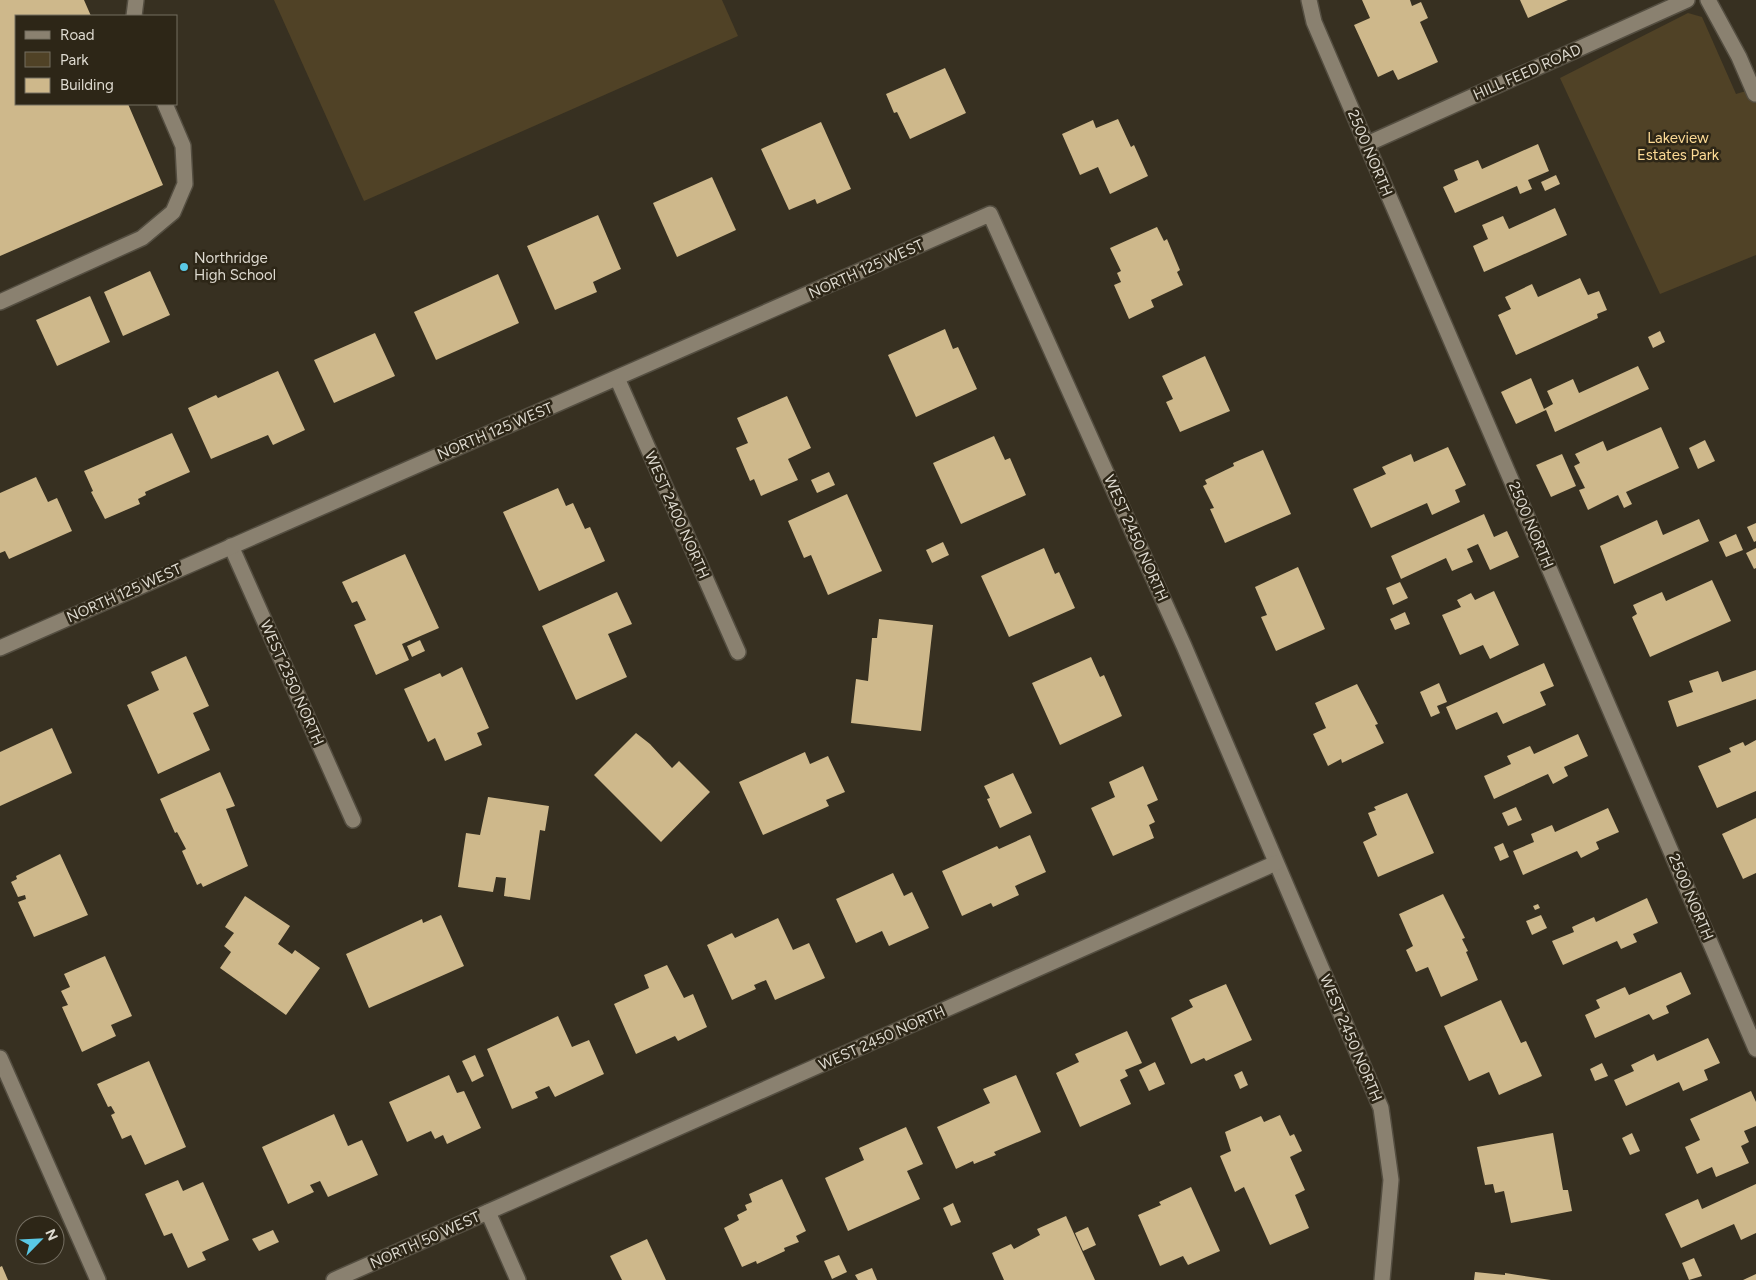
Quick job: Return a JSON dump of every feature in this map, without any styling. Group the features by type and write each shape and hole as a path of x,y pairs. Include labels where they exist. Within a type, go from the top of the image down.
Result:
{"street":[{"path":"134,15 136,0"},
{"name":"2500 NORTH","path":"1310,0 1314,22 1756,1049"},
{"name":"HILL FEED ROAD","path":"1366,144 1687,0"},
{"path":"1708,0 1739,57 1755,94"},
{"path":"0,302 142,238 174,212 185,184 183,156 182,146 165,105"},
{"name":"NORTH 125 WEST","path":"0,648 990,214"},
{"name":"WEST 2450 NORTH","path":"990,214 1184,646 1381,1108 1391,1180 1382,1280"},
{"name":"WEST 2400 NORTH","path":"617,378 738,652"},
{"name":"WEST 2350 NORTH","path":"231,546 353,820"},
{"name":"WEST 2450 NORTH","path":"488,1212 1276,864"},
{"path":"0,1058 98,1280"},
{"path":"488,1212 518,1280"},
{"name":"NORTH 50 WEST","path":"334,1280 488,1212"}],"green space":[{"path":"274,0 722,0 738,36 364,201"},
{"name":"Lakeview Estates Park","path":"1688,13 1702,17 1736,94 1756,88 1756,255 1660,294 1560,78"}],"building":[{"path":"0,0 84,0 91,15 15,15 15,105 128,105 163,185 0,256"},
{"path":"1362,0 1410,0 1412,6 1421,2 1428,18 1420,22 1438,62 1398,80 1393,70 1378,77 1354,25 1370,18"},
{"path":"1520,0 1568,0 1528,18"},
{"path":"945,68 966,113 910,139 897,112 894,113 886,94"},
{"path":"1118,119 1131,147 1134,145 1148,176 1110,194 1098,167 1080,175 1062,134 1093,120 1096,128"},
{"path":"821,122 851,189 817,204 815,199 789,210 761,149"},
{"path":"1538,144 1549,171 1528,180 1532,189 1520,194 1517,186 1455,213 1443,187 1458,180 1454,170 1478,160 1482,169"},
{"path":"1556,175 1560,184 1545,191 1541,182"},
{"path":"712,177 736,230 677,257 653,203"},
{"path":"1555,208 1567,235 1484,272 1473,246 1488,239 1482,225 1503,216 1509,229"},
{"path":"598,215 621,269 593,282 597,292 555,310 527,246"},
{"path":"1157,227 1164,241 1167,239 1180,270 1177,272 1183,285 1151,300 1154,307 1129,319 1114,285 1121,282 1117,273 1121,271 1110,248"},
{"path":"150,271 170,315 123,336 104,292"},
{"path":"498,274 519,323 436,360 414,312"},
{"path":"1580,278 1588,295 1599,291 1607,310 1597,314 1598,318 1516,355 1498,315 1511,309 1505,297 1532,284 1538,297"},
{"path":"90,296 110,342 57,366 36,320"},
{"path":"945,329 953,349 958,347 977,389 916,417 888,355"},
{"path":"1660,331 1665,342 1653,348 1648,337"},
{"path":"375,333 395,376 334,403 314,360"},
{"path":"1205,356 1230,411 1180,432 1166,402 1173,399 1162,376"},
{"path":"1638,366 1649,389 1555,432 1546,410 1516,424 1501,392 1531,378 1544,409 1553,404 1547,391 1573,379 1579,393"},
{"path":"278,371 305,430 273,445 268,435 211,459 188,408 216,395 218,398"},
{"path":"787,396 811,448 788,459 798,480 761,496 754,479 750,481 736,448 748,443 737,418"},
{"path":"1661,427 1679,468 1626,492 1632,504 1624,508 1618,495 1588,510 1579,490 1585,488 1574,466 1580,463 1575,454 1603,441 1607,451"},
{"path":"172,433 190,472 145,492 146,495 138,499 140,504 105,519 91,492 93,491 84,471"},
{"path":"994,436 1005,460 1010,458 1026,495 961,524 933,463"},
{"path":"1705,440 1715,461 1698,469 1689,448"},
{"path":"1448,447 1466,485 1455,490 1460,502 1432,515 1427,503 1371,528 1353,489 1386,474 1382,467 1411,454 1414,462"},
{"path":"1263,450 1291,514 1225,543 1210,509 1214,508 1203,486 1207,484 1205,480 1234,466 1233,463"},
{"path":"1562,454 1576,486 1551,497 1536,465"},
{"path":"829,472 835,485 817,493 811,480"},
{"path":"36,477 48,502 57,498 72,531 9,559 5,551 0,553 0,493"},
{"path":"558,488 566,506 573,503 585,529 590,527 605,561 539,591 503,512"},
{"path":"847,494 882,571 828,595 811,555 804,558 788,521"},
{"path":"1484,514 1494,537 1507,531 1519,557 1490,570 1478,544 1467,549 1473,562 1452,571 1446,558 1401,579 1391,556"},
{"path":"1699,519 1709,541 1614,584 1600,546 1657,520 1663,535"},
{"path":"1756,523 1756,541 1754,542 1747,527"},
{"path":"1736,534 1743,550 1726,557 1719,542"},
{"path":"943,542 949,555 932,563 926,550"},
{"path":"1044,548 1055,574 1059,572 1075,608 1009,637 981,576"},
{"path":"1756,548 1756,568 1754,569 1746,553"},
{"path":"405,554 439,628 402,644 409,660 376,675 354,625 366,620 357,601 352,603 342,582"},
{"path":"1298,567 1325,629 1276,651 1261,617 1267,615 1255,587"},
{"path":"1712,580 1731,621 1650,657 1632,617 1637,614 1633,605 1662,592 1666,601"},
{"path":"1400,582 1408,598 1393,605 1386,588"},
{"path":"1494,591 1519,645 1490,659 1483,645 1460,655 1442,615 1461,607 1457,600 1471,593 1475,600"},
{"path":"617,592 632,624 608,634 627,677 576,700 542,626"},
{"path":"1405,612 1410,624 1395,630 1390,619"},
{"path":"879,619 933,625 921,731 851,723 856,679 868,681 872,638 877,638"},
{"path":"420,640 425,651 412,657 407,646"},
{"path":"186,656 209,706 193,713 210,750 158,774 127,705 159,690 151,672"},
{"path":"1091,657 1100,677 1104,675 1122,716 1060,745 1032,683"},
{"path":"1544,663 1554,686 1540,692 1546,705 1503,724 1497,712 1456,730 1446,707"},
{"path":"462,667 489,728 477,733 482,745 445,761 435,738 428,742 404,689 440,673 442,677"},
{"path":"1756,670 1756,699 1677,727 1668,701 1693,692 1689,681 1718,671 1722,682"},
{"path":"1439,683 1447,702 1437,706 1440,713 1431,717 1420,692"},
{"path":"1357,684 1378,724 1375,725 1384,743 1342,763 1341,759 1328,766 1313,734 1326,728 1315,703"},
{"path":"52,728 72,773 0,806 0,752"},
{"path":"636,733 650,744 672,768 679,761 710,792 661,842 594,775"},
{"path":"1578,734 1588,756 1564,767 1568,776 1553,784 1548,774 1494,799 1484,776 1511,764 1507,756 1530,746 1534,754"},
{"path":"1756,740 1756,791 1717,808 1698,766 1731,752 1729,748 1743,742 1745,746"},
{"path":"805,752 810,764 828,756 845,792 826,800 829,806 763,835 739,782"},
{"path":"1143,766 1158,800 1147,805 1155,822 1149,825 1154,838 1113,856 1091,808 1115,797 1109,782"},
{"path":"220,772 235,806 226,809 248,866 203,887 201,883 197,885 182,851 186,849 177,832 175,833 160,799"},
{"path":"1013,773 1032,813 1000,828 987,799 990,798 984,786"},
{"path":"1407,793 1434,853 1378,877 1363,842 1377,835 1368,813 1376,810 1374,807"},
{"path":"488,797 549,806 545,831 540,830 530,900 504,896 506,878 496,877 493,892 458,887 466,833 480,835"},
{"path":"1516,807 1522,820 1508,826 1502,813"},
{"path":"1608,808 1619,832 1596,842 1599,849 1581,858 1577,851 1523,875 1513,851 1534,842 1531,834 1552,825 1555,832"},
{"path":"1756,818 1756,873 1743,879 1722,834"},
{"path":"1030,835 1046,872 1015,886 1019,895 993,907 991,903 962,916 942,871 997,846 999,849"},
{"path":"1503,843 1509,857 1500,861 1494,847"},
{"path":"60,854 88,915 34,937 18,902 26,899 25,895 18,897 11,882 17,879 16,876"},
{"path":"893,873 904,896 912,892 929,928 889,946 882,931 856,943 836,899"},
{"path":"1443,894 1465,938 1462,939 1468,951 1466,952 1478,980 1441,997 1428,967 1416,972 1406,950 1413,946 1399,914"},
{"path":"245,896 290,926 278,944 292,954 295,950 320,968 286,1015 220,968 231,952 224,946 234,933 225,927"},
{"path":"1647,898 1658,923 1633,934 1637,942 1621,949 1617,941 1563,965 1552,941 1574,932 1572,927 1594,917 1596,922"},
{"path":"1538,904 1540,908 1535,910 1533,906"},
{"path":"441,915 464,966 369,1008 346,954 422,919 423,923"},
{"path":"1541,915 1547,928 1532,935 1526,921"},
{"path":"778,918 793,950 809,943 825,978 775,1000 766,980 754,985 756,989 732,1000 707,945 732,933 735,938"},
{"path":"105,956 132,1016 111,1025 116,1036 82,1052 62,1007 68,1005 61,991 70,987 64,974"},
{"path":"667,965 684,998 693,994 707,1027 678,1041 675,1036 636,1054 614,1004 649,988 644,975"},
{"path":"1681,972 1691,994 1666,1006 1669,1013 1653,1020 1649,1014 1595,1038 1585,1015 1600,1008 1596,1000 1625,987 1629,995"},
{"path":"1226,984 1252,1040 1206,1061 1204,1058 1191,1064 1171,1018 1193,1007 1189,1000"},
{"path":"1501,1000 1521,1043 1526,1041 1542,1076 1499,1095 1489,1072 1469,1081 1444,1026"},
{"path":"558,1016 572,1047 589,1040 604,1074 555,1097 549,1086 535,1092 538,1098 512,1109 487,1049"},
{"path":"1127,1031 1142,1063 1125,1070 1128,1076 1120,1080 1131,1104 1080,1127 1056,1073 1079,1062 1075,1054"},
{"path":"1708,1038 1720,1063 1704,1070 1708,1080 1683,1091 1679,1082 1626,1106 1614,1080 1634,1071 1631,1065 1654,1054 1657,1061"},
{"path":"475,1055 484,1076 472,1082 462,1061"},
{"path":"149,1061 186,1147 145,1165 131,1135 122,1139 111,1115 115,1113 111,1106 108,1107 97,1084"},
{"path":"1155,1062 1165,1084 1149,1091 1139,1070"},
{"path":"1602,1063 1608,1076 1595,1081 1590,1069"},
{"path":"1242,1071 1248,1085 1240,1089 1234,1075"},
{"path":"449,1075 457,1093 464,1091 481,1128 447,1144 443,1135 435,1139 431,1131 407,1142 389,1102"},
{"path":"1016,1075 1041,1132 994,1152 996,1155 974,1164 973,1161 956,1169 937,1127 990,1103 983,1089"},
{"path":"1751,1091 1756,1102 1756,1126 1744,1131 1749,1142 1741,1146 1749,1163 1716,1177 1712,1167 1697,1174 1685,1147 1700,1140 1690,1119"},
{"path":"334,1114 348,1146 362,1140 378,1175 328,1197 320,1181 310,1185 314,1192 288,1204 262,1147"},
{"path":"1280,1115 1290,1136 1294,1134 1302,1151 1290,1157 1305,1190 1295,1195 1309,1228 1270,1245 1244,1187 1235,1192 1220,1156 1231,1151 1225,1132 1261,1116 1264,1122"},
{"path":"906,1127 923,1164 907,1171 920,1199 848,1231 825,1178 864,1160 859,1148"},
{"path":"1553,1133 1563,1190 1568,1190 1572,1211 1511,1223 1504,1191 1495,1193 1493,1184 1485,1185 1477,1147"},
{"path":"1632,1133 1640,1151 1630,1155 1622,1138"},
{"path":"782,1179 806,1231 796,1236 799,1242 784,1248 785,1251 757,1264 756,1261 742,1267 724,1228 739,1220 737,1215 747,1210 745,1205 752,1202 749,1194"},
{"path":"178,1180 183,1191 203,1182 229,1240 202,1252 206,1260 188,1268 172,1233 164,1236 145,1194"},
{"path":"1756,1184 1756,1233 1741,1240 1734,1224 1681,1248 1665,1214 1698,1199 1702,1209"},
{"path":"1191,1187 1220,1251 1188,1265 1183,1256 1160,1266 1138,1215 1161,1205 1159,1202"},
{"path":"953,1203 961,1222 951,1226 943,1208"},
{"path":"1066,1216 1095,1280 1004,1280 992,1253 1011,1244 1014,1249 1040,1235 1037,1229"},
{"path":"1088,1227 1096,1245 1083,1251 1075,1233"},
{"path":"273,1230 279,1242 259,1251 252,1239"},
{"path":"647,1239 666,1280 622,1280 610,1256"},
{"path":"839,1255 847,1272 832,1279 824,1261"},
{"path":"1694,1258 1702,1276 1689,1280 1682,1263"},
{"path":"2,1266 8,1280 0,1280 0,1267"},
{"path":"872,1268 877,1280 858,1280 855,1275"},
{"path":"1475,1272 1505,1275 1505,1273 1551,1280 1474,1280"},
{"path":"1756,1274 1756,1280 1743,1280"}],"place":[{"name":"Northridge High School","path":"184,267"}]}
